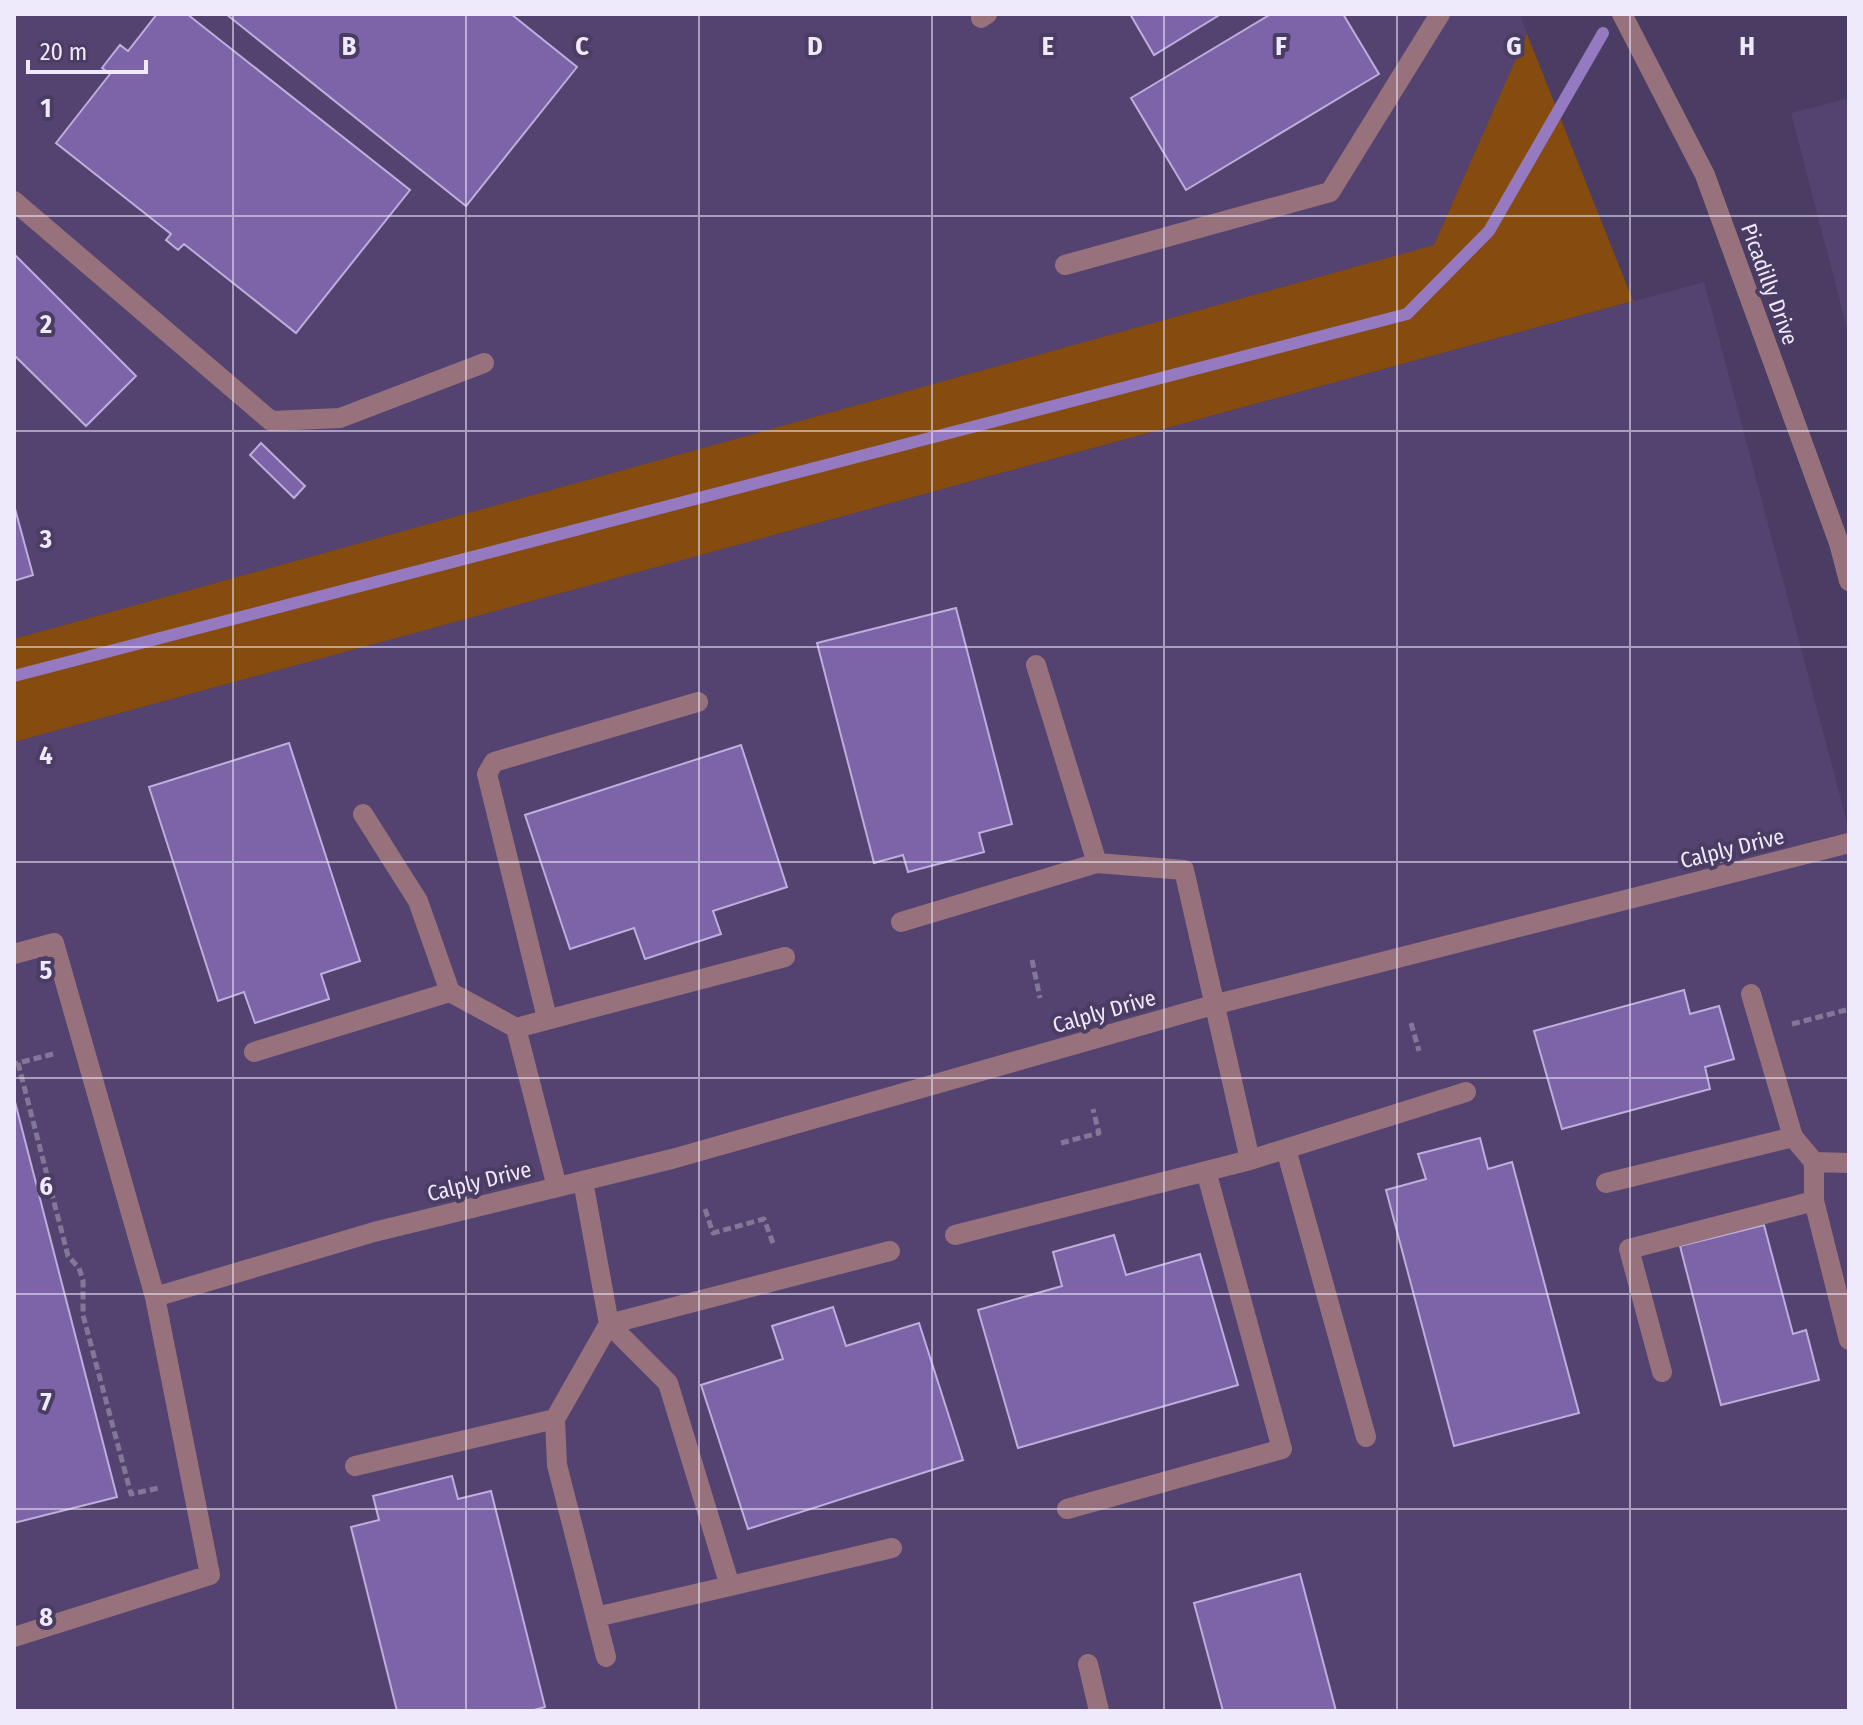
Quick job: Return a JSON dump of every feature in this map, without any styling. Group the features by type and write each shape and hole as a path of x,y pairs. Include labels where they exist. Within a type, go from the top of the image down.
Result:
{"street":[{"path":"1065,265 1330,192 1440,14"},
{"name":"Picadilly Drive","path":"1622,14 1705,175 1839,543 1849,581"},
{"path":"14,201 271,421 340,418 484,363"},
{"path":"1036,665 1097,863"},
{"path":"547,1018 487,774 494,762 698,702"},
{"path":"363,814 418,901 450,992 516,1028 785,957"},
{"name":"Calply Drive","path":"155,1297 374,1232 672,1159 1213,1005 1849,843"},
{"path":"901,922 1097,863 1184,870 1250,1160"},
{"path":"14,954 54,943 155,1297 210,1575 14,1637"},
{"path":"254,1052 450,992"},
{"path":"1751,994 1793,1137 1814,1162 1814,1201 1849,1340"},
{"path":"516,1028 557,1187"},
{"path":"955,1235 1250,1160 1466,1092"},
{"path":"1606,1183 1793,1137"},
{"path":"1286,1149 1366,1437"},
{"path":"1814,1162 1849,1163"},
{"path":"1067,1509 1282,1449 1206,1171"},
{"path":"583,1181 609,1324 668,1383 730,1586"},
{"path":"1662,1372 1629,1249 1814,1201"},
{"path":"606,1657 557,1465 555,1419 609,1324 890,1251"},
{"path":"355,1466 555,1419"},
{"path":"596,1617 892,1548"},
{"path":"1088,1664 1099,1711"}],"path":[{"path":"1032,960 1040,998"},
{"path":"1791,1025 1846,1010"},
{"path":"1411,1023 1419,1051"},
{"path":"53,1054 18,1063 68,1256 83,1280 83,1315 131,1494 159,1488"},
{"path":"1061,1143 1099,1133 1093,1109"},
{"path":"705,1209 713,1233 764,1219 774,1246"}],"shaded area":[{"path":"14,14 1520,14 1527,34 1434,245 14,639"},
{"path":"1527,34 1633,301 14,742 14,639 1434,245"},
{"path":"1849,98 1849,336 1791,113"},
{"path":"1704,282 1849,830 1849,1711 14,1711 14,742"}],"building":[{"path":"157,14 187,14 410,190 296,333 184,244 178,250 166,240 171,234 56,143 110,74 102,68 120,45 128,51"},
{"path":"226,14 511,14 577,67 466,206"},
{"path":"1130,14 1221,14 1154,55"},
{"path":"1271,14 1343,14 1379,74 1186,190 1131,98"},
{"path":"14,254 136,376 86,426 14,355"},
{"path":"261,443 305,486 294,498 250,455"},
{"path":"14,505 33,575 14,581"},
{"path":"956,608 1012,824 979,833 984,852 908,872 903,855 874,863 817,643"},
{"path":"289,743 360,961 321,974 329,999 255,1023 244,992 218,1001 149,787"},
{"path":"741,745 787,887 713,911 721,934 645,959 634,928 570,949 525,815"},
{"path":"1684,990 1690,1014 1719,1006 1734,1059 1705,1067 1710,1089 1562,1129 1534,1031"},
{"path":"14,1098 117,1497 14,1523"},
{"path":"1480,1138 1488,1169 1512,1162 1579,1413 1454,1446 1386,1190 1426,1179 1418,1154"},
{"path":"1764,1225 1793,1334 1806,1330 1819,1380 1721,1405 1680,1246"},
{"path":"1114,1235 1126,1275 1200,1254 1238,1385 1018,1448 978,1310 1062,1286 1053,1252"},
{"path":"833,1307 846,1346 919,1323 963,1460 748,1529 701,1385 783,1359 772,1326"},
{"path":"452,1476 458,1499 491,1491 545,1707 530,1711 397,1711 351,1527 379,1520 373,1496"},
{"path":"1300,1574 1336,1711 1223,1711 1194,1603"}],"waterway":[{"path":"14,676 1407,314 1489,231 1603,33"}]}
